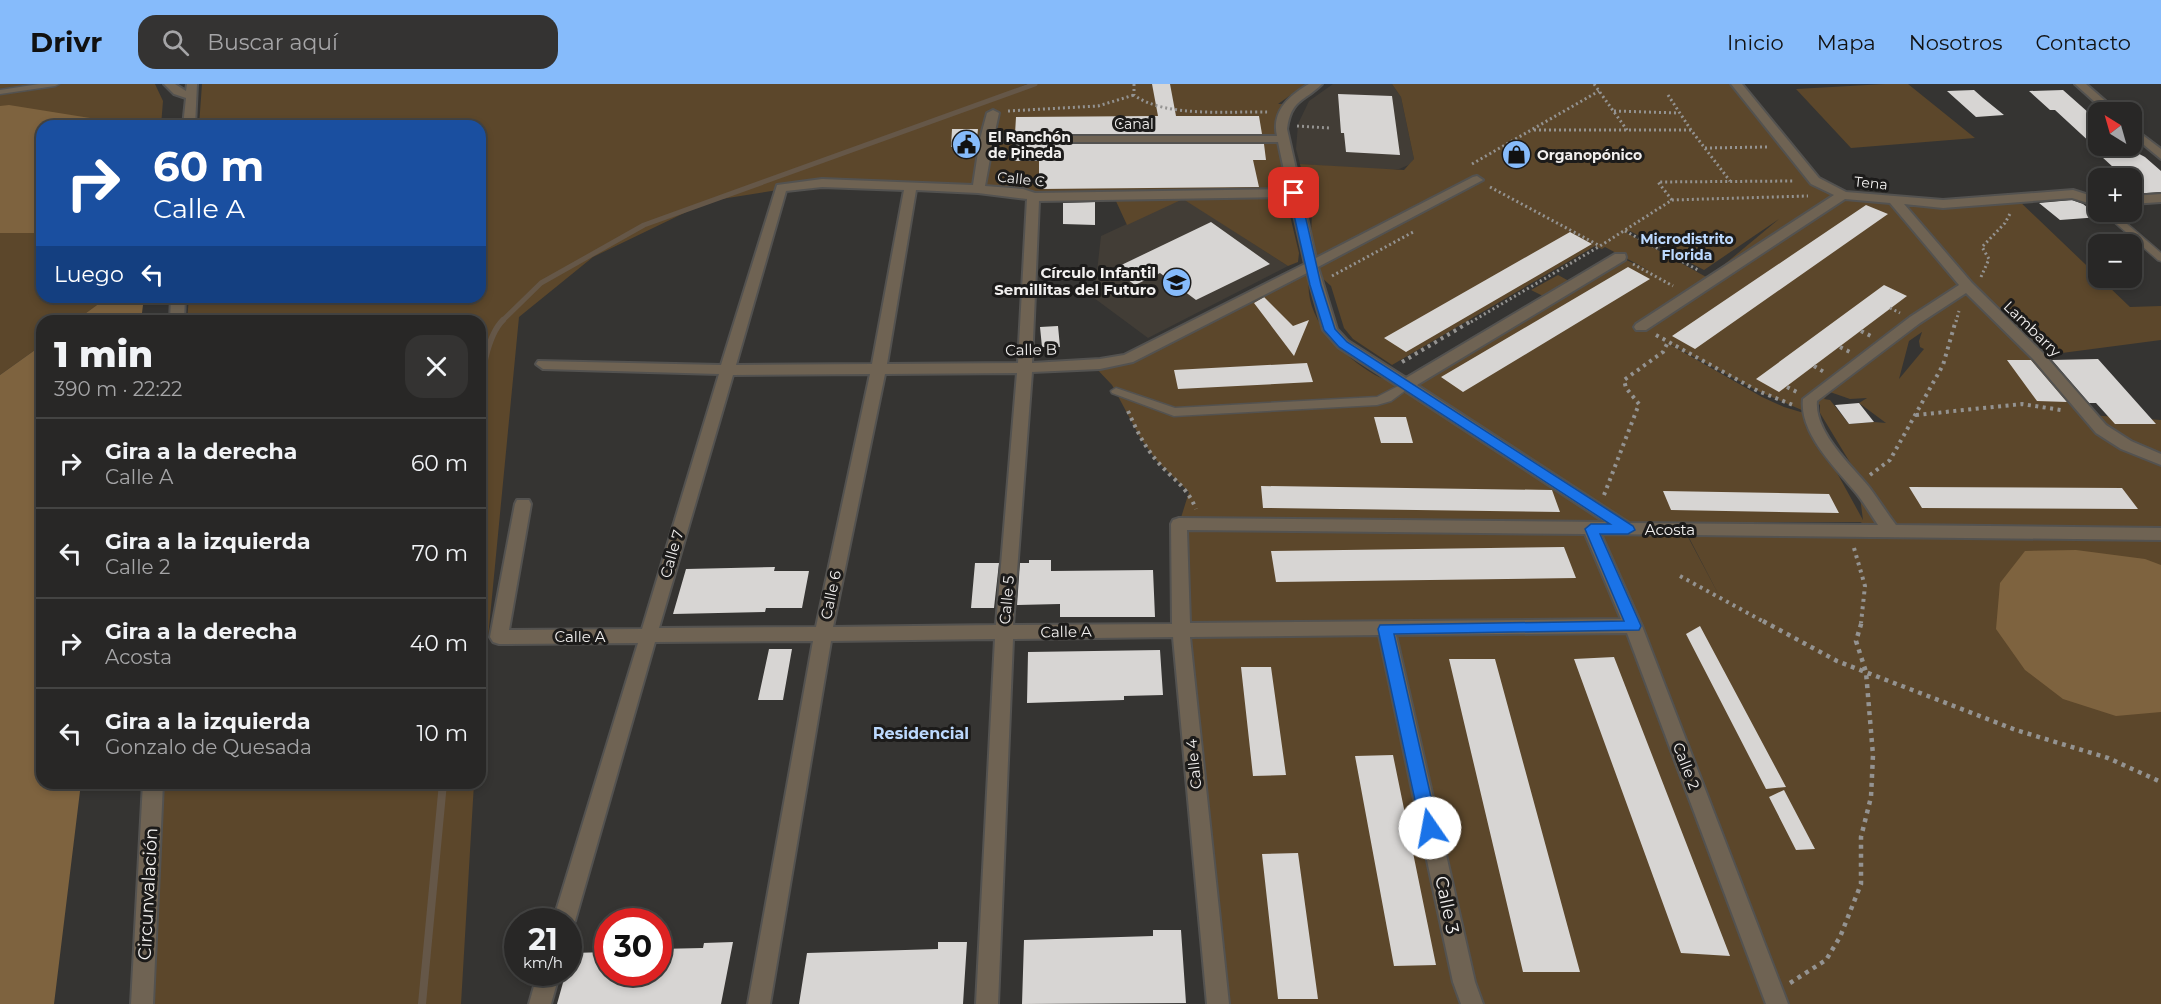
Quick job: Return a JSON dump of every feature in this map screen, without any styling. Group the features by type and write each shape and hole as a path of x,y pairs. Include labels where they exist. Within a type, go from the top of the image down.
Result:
{"street":[{"path":"169,84 178,92 191,96"},
{"path":"189,120 192,84"},
{"path":"1317,84 1288,104 1282,126 1311,268 1330,330 1343,344 1628,530"},
{"path":"1736,84 1815,181 1843,195"},
{"path":"2080,84 2101,102"},
{"path":"978,189 986,138 993,113"},
{"name":"Canal","path":"986,138 1282,126"},
{"path":"2142,138 2161,155"},
{"name":"Calle B","path":"543,364 726,370 879,367 1025,368 1100,364 1128,359 1311,268 1477,180"},
{"name":"Calle C","path":"781,188 822,183 978,189 1023,193 1033,197 1294,193"},
{"name":"Calle 7","path":"568,908 781,188"},
{"name":"Calle 6","path":"759,1004 823,635 879,367 910,188"},
{"name":"Tena","path":"1641,327 1843,195 1943,204 2073,194 2088,199"},
{"name":"Calle 5","path":"987,1004 1004,633 1025,368 1033,197"},
{"path":"2142,199 2161,198"},
{"name":"Lambarry","path":"1896,201 1969,289 2038,356 2101,429 2126,445 2158,457"},
{"path":"1912,219 1943,204"},
{"path":"1406,385 1620,257"},
{"path":"1892,532 1858,485 1827,450 1809,409 1810,399 1915,320 1969,289"},
{"name":"Calle A","path":"523,504 499,638 1634,626"},
{"name":"Acosta","path":"1179,524 2161,534"},
{"name":"Calle 4","path":"1179,524 1180,631 1218,1004"},
{"name":"Calle 2","path":"1591,529 1634,626 1776,1002"},
{"name":"Calle 3","path":"1386,629 1464,982 1472,1004"},
{"name":"Circunvalación","path":"142,1004 153,789"},
{"path":"540,1004 545,986"}],"lane":[{"path":"0,92 55,84"},
{"path":"2120,222 2161,258"},
{"path":"1116,391 1174,412 1377,401 1387,398 1406,385"}],"path":[{"path":"1134,84 1134,95 1143,103 1282,126 1329,128"},
{"path":"1594,84 1627,130"},
{"path":"1599,91 1461,171 1690,295"},
{"path":"993,113 1024,109 1098,106 1134,95"},
{"path":"1668,95 1730,182"},
{"path":"1614,111 1679,113"},
{"path":"1531,130 1691,130"},
{"path":"1704,148 1787,147"},
{"path":"1672,200 1658,182 1815,181"},
{"path":"1858,485 1890,460 1916,415 1943,365 1969,289 1989,259 1982,247 1988,238 2007,225 2015,197"},
{"path":"1625,231 1714,279"},
{"path":"1641,327 1758,391 1785,403 1809,409"},
{"path":"1598,510 1639,404 1626,388 1624,380 1663,352 1668,342"},
{"path":"1116,391 1125,403 1141,439 1157,461 1189,492 1195,507 1207,525"},
{"path":"1916,415 2022,404 2089,415"},
{"path":"1776,1002 1794,979 1826,960 1840,937 1861,884 1861,837 1871,797 1873,755 1866,672 1856,641 1863,617 1865,586 1860,563 1847,531"},
{"path":"1680,576 1837,661 2016,730 2108,758 2161,782"}],"shaded area":[{"path":"0,84 155,84 163,101 161,120 36,120 36,303 100,303 83,315 36,315 36,349 0,375"},
{"path":"202,84 1027,84 994,98 1032,84 1306,84 1278,104 1288,104 1282,139 1285,195 1299,253 1298,262 1288,266 1183,199 1127,225 1115,199 822,183 709,201 593,257 519,317 486,659 486,315 188,315 188,303 486,303 486,120 199,120"},
{"path":"1333,84 1392,84 1401,97 1414,159 1411,164 1399,169 1385,170 1300,164 1296,149 1298,124 1309,101"},
{"path":"1392,84 1736,84 1815,181 1843,195 1943,204 2015,197 2088,267 2088,288 2110,288 2130,307 2161,306 2161,340 2039,356 2089,415 2161,420 2161,1004 1218,1004 1179,524 1189,492 1157,461 1141,439 1112,385 1093,365 1128,359 1310,268 1312,210 1300,164 1404,170 1414,159 1401,97","holes":["1779,219 1708,278 1627,233 1630,231 1704,270","1595,246 1602,249 1605,247 1650,271 1620,257 1406,385 1386,380 1361,366 1324,330 1310,301 1308,285 1311,268 1331,286 1344,328 1353,339 1392,365","1922,332 1919,341 1920,347 1924,349 1899,379 1909,341","1655,336 1758,391 1811,414 1820,404 1820,413 1857,474 1863,520 1804,413 1762,397","1830,392 1850,399 1867,398 1859,403 1886,423 1849,424 1830,400 1824,399","1680,522 1862,522 1847,531 1685,530 1722,601"]},
{"path":"1908,84 1975,138 1851,148 1796,89"},
{"path":"9,105 90,118 90,120 36,120 36,233 0,233 0,106"},
{"name":"Círculo Infantil Semillitas del Futuro","path":"1183,198 1288,266 1148,338 1094,298 1101,236"},
{"path":"1558,275 1569,281 1543,296 1531,290"},
{"path":"100,303 143,303 142,315 83,315"},
{"path":"36,349 36,789 80,789 54,1004 0,1004 0,375"},
{"path":"2076,550 2145,559 2161,565 2161,712 2116,716 2063,699 2025,670 1996,629 2000,583 2025,551"},
{"path":"160,789 474,789 461,1004 146,1004"}],"building":[{"path":"1152,84 1170,84 1176,116 1259,116 1262,134 1015,134 1016,117 1158,116"},
{"path":"1974,90 2004,115 1976,117 1947,91"},
{"path":"2063,90 2088,112 2088,140 2055,110 2050,110 2029,91"},
{"path":"1338,94 1392,96 1400,155 1346,152 1344,133 1341,133"},
{"path":"952,129 978,129 976,147 951,147"},
{"path":"1015,144 1264,144 1266,160 1253,160 1259,187 1039,189 1039,161 1014,161"},
{"path":"2102,157 2145,157 2161,171 2161,192 2142,193 2142,168 2114,168"},
{"path":"2072,200 2088,208 2088,218 2060,220 2039,203"},
{"path":"1095,202 1095,225 1063,224 1063,203"},
{"path":"1866,205 1888,214 1695,349 1672,336"},
{"path":"1211,222 1270,264 1196,300 1160,273 1135,285 1113,269"},
{"path":"1570,232 1592,244 1406,352 1384,338"},
{"path":"1628,267 1650,279 1463,392 1441,377"},
{"path":"1884,285 1907,296 1779,392 1756,379"},
{"path":"1264,297 1293,326 1309,320 1294,356 1254,303"},
{"path":"1058,326 1060,347 1042,347 1040,327"},
{"path":"2098,359 2156,424 2115,424 2096,403 2089,403 2052,360"},
{"path":"2007,360 2031,360 2067,402 2037,401"},
{"path":"1307,363 1313,382 1178,389 1174,370"},
{"path":"1859,403 1874,422 1849,424 1835,405"},
{"path":"1374,417 1406,417 1413,443 1381,443"},
{"path":"1261,486 1552,490 1560,512 1263,508"},
{"path":"1909,487 2122,488 2138,509 1922,508"},
{"path":"1663,491 1829,494 1839,513 1671,510"},
{"path":"1564,547 1576,578 1276,582 1271,551"},
{"path":"1029,560 1051,560 1051,571 1153,570 1155,617 1060,617 1060,604 1017,605 1020,563 1029,563"},
{"path":"975,563 999,563 994,608 971,608"},
{"path":"775,567 774,571 809,571 802,608 766,608 765,612 673,614 686,569"},
{"path":"1700,626 1786,787 1766,789 1686,634"},
{"path":"769,649 792,649 783,700 758,700"},
{"path":"1160,650 1163,695 1124,696 1124,700 1027,703 1028,652"},
{"path":"1614,657 1730,956 1681,953 1574,659"},
{"path":"1449,659 1495,659 1580,972 1523,972"},
{"path":"1241,667 1271,667 1286,775 1253,776"},
{"path":"1393,755 1436,965 1394,966 1355,756"},
{"path":"1784,790 1815,849 1796,850 1769,797"},
{"path":"1298,853 1318,999 1278,999 1262,854"},
{"path":"1153,930 1181,930 1186,1003 1022,1004 1024,940 1153,936"},
{"path":"733,942 721,1004 557,1004 562,986 582,986 582,953 594,952 594,986 672,986 672,949 703,948 704,943"},
{"path":"938,942 967,942 963,1004 799,1004 807,953 938,949"}],"waterway":[{"path":"503,320 541,283 644,225 1035,84"},
{"path":"486,356 497,327 503,320"},
{"path":"422,1004 442,789"}],"place":[{"name":"El Ranchón de Pineda","path":"967,145"},
{"name":"Organopónico","path":"1516,155"},
{"name":"Círculo Infantil Semillitas del Futuro","path":"1177,282"}],"district":[{"name":"Microdistrito Florida","path":"1687,248"},
{"name":"Residencial","path":"921,733"}],"route":[{"path":"1294,193 1311,268 1330,330 1343,344 1628,530 1591,529 1634,626 1386,629 1430,828"}]}
